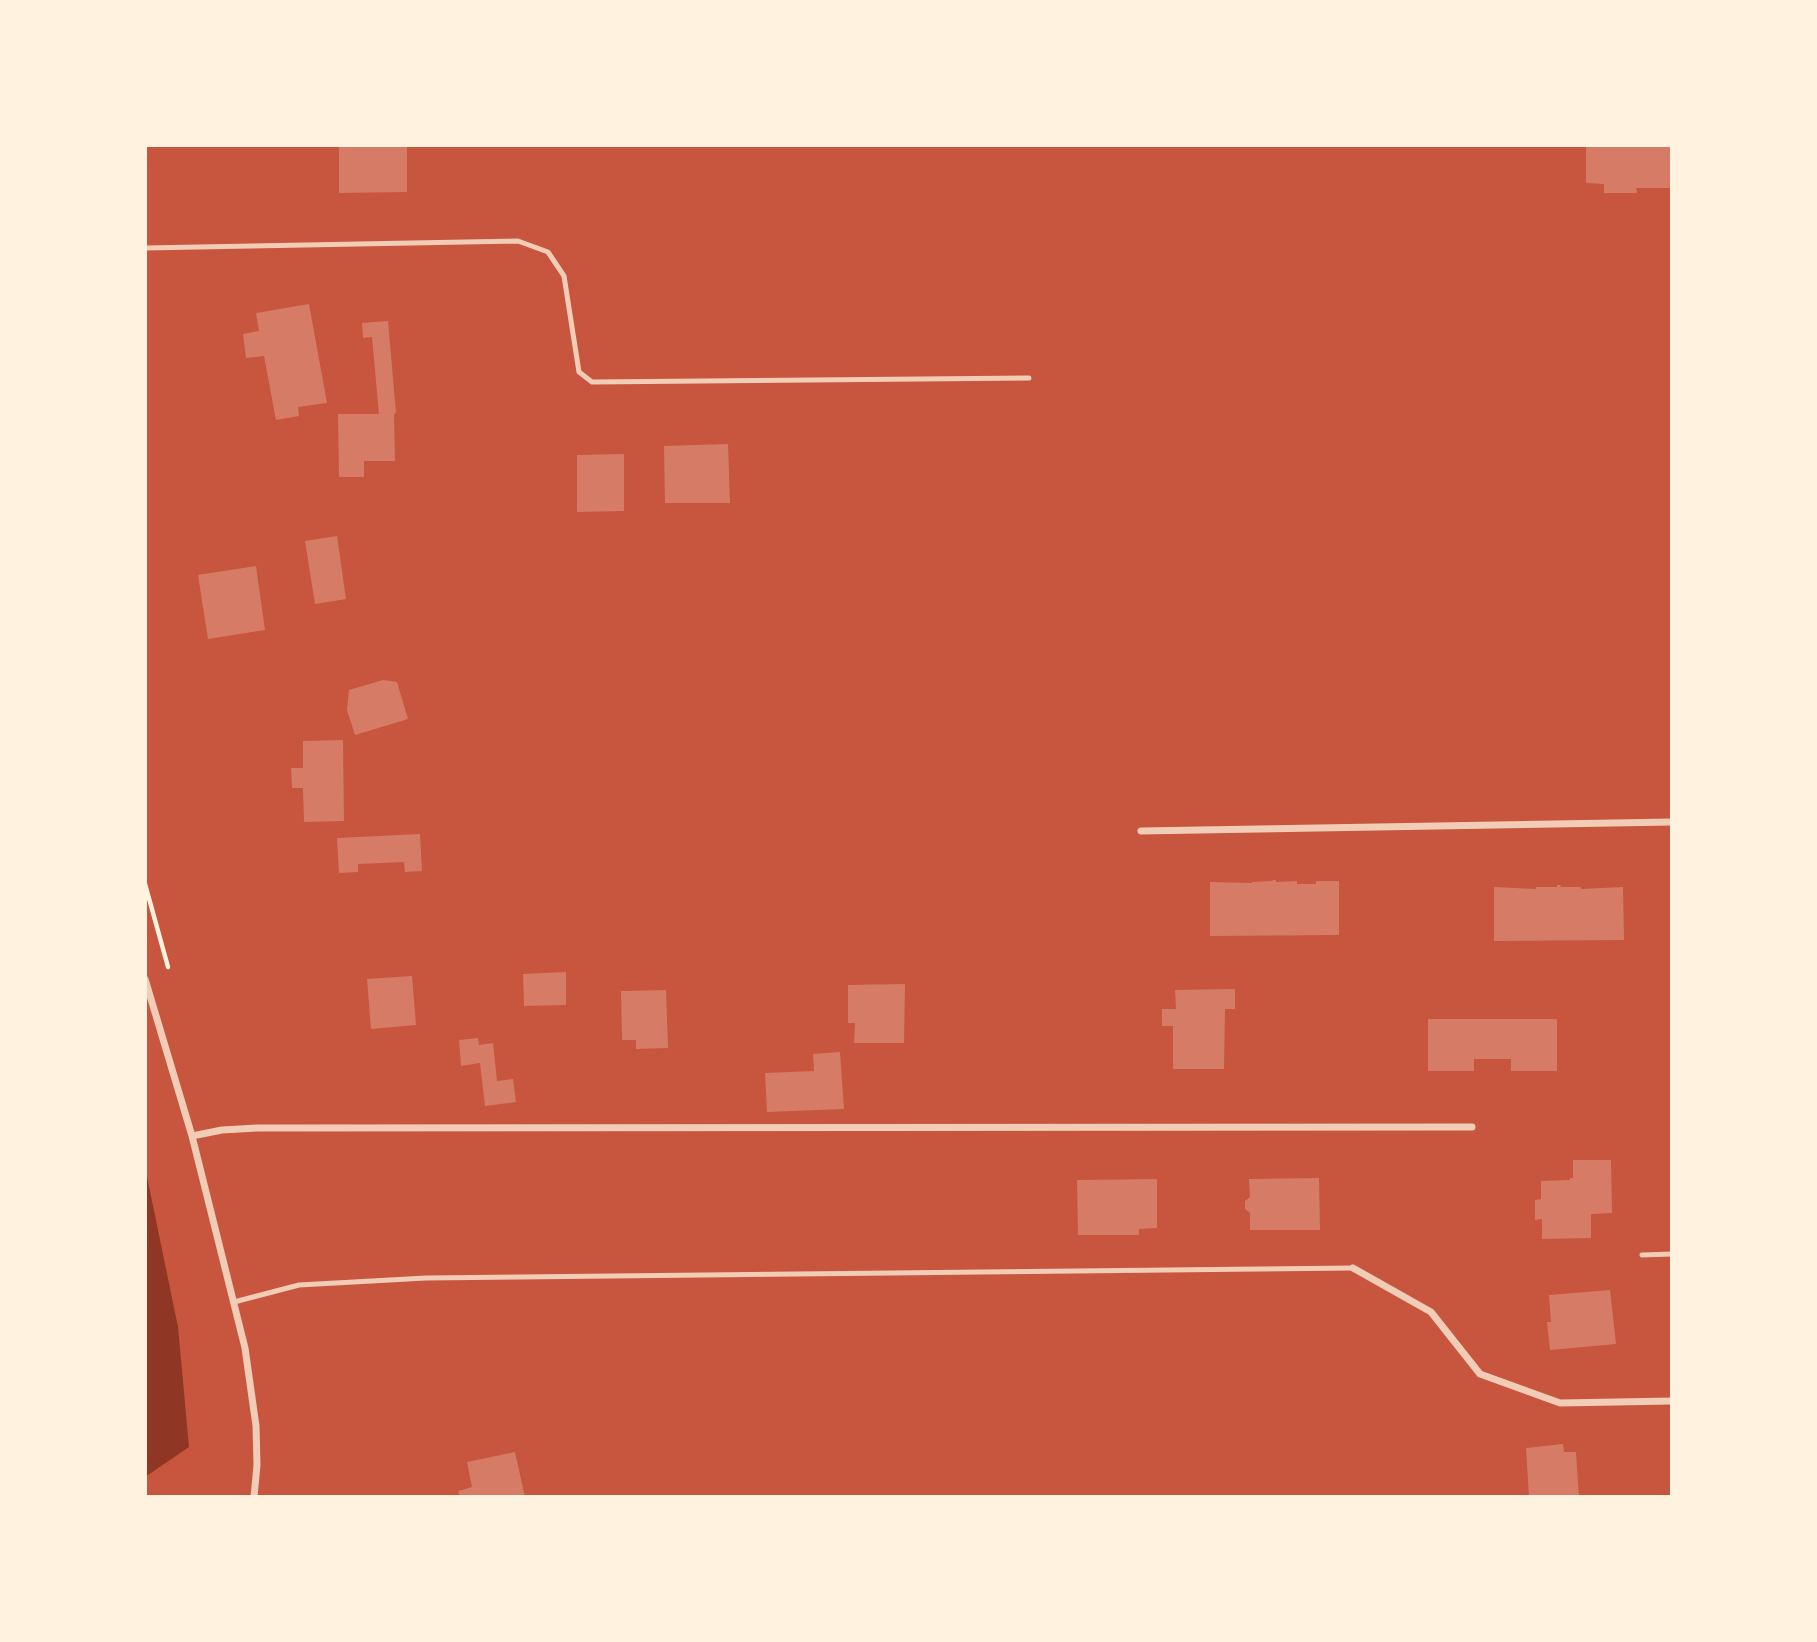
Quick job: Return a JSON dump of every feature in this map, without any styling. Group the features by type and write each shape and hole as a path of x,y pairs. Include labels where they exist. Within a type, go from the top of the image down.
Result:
{"street":[{"path":"1141,831 1672,822"},
{"path":"145,979 192,1136 247,1360 256,1426 254,1497"},
{"path":"192,1136 222,1130 257,1128 1472,1127"},
{"path":"1353,1268 1431,1312 1480,1374 1560,1403 1672,1401"}],"lane":[{"path":"145,248 518,240 548,252 564,276 579,372 592,382 1029,378"},
{"path":"1642,1255 1672,1254"},
{"path":"234,1302 299,1284 426,1278 1353,1268"}],"shaded area":[{"path":"145,1167 178,1327 189,1447 145,1477"}],"building":[{"path":"339,145 407,145 407,192 339,193"},
{"path":"1586,145 1672,145 1672,188 1636,188 1637,193 1604,193 1604,184 1586,183"},
{"path":"309,304 327,403 298,407 299,416 276,420 264,356 246,358 243,334 259,331 256,313"},
{"path":"388,321 396,413 395,461 364,461 364,477 339,477 338,414 379,414 372,337 363,338 362,323"},
{"path":"728,444 730,503 665,503 664,446"},
{"path":"624,454 624,511 577,512 577,455"},
{"path":"337,536 346,599 315,604 305,541"},
{"path":"256,566 265,630 208,639 198,575"},
{"path":"383,680 397,682 408,719 355,735 347,710 349,690"},
{"path":"343,740 344,821 304,822 303,788 292,788 291,768 303,768 303,741"},
{"path":"420,834 422,871 405,872 404,862 358,864 358,872 339,873 337,838"},
{"path":"1297,881 1297,884 1339,881 1339,935 1210,936 1210,882 1252,883"},
{"path":"1557,885 1581,889 1623,887 1624,940 1494,941 1494,887 1536,889"},
{"path":"566,972 566,1005 524,1006 523,974"},
{"path":"412,976 416,1025 371,1029 367,979"},
{"path":"905,984 904,1043 854,1043 855,1023 848,1023 848,985"},
{"path":"1235,989 1235,1009 1225,1009 1224,1069 1173,1069 1173,1026 1162,1026 1162,1009 1176,1009 1175,990"},
{"path":"666,990 668,1048 636,1049 636,1040 622,1040 621,991"},
{"path":"1428,1019 1557,1019 1557,1071 1511,1071 1511,1059 1474,1059 1474,1071 1428,1071"},
{"path":"478,1038 479,1045 493,1043 497,1081 513,1079 516,1102 485,1106 480,1063 461,1066 459,1040"},
{"path":"840,1052 844,1109 767,1112 765,1073 814,1071 813,1054"},
{"path":"1573,1160 1611,1160 1612,1213 1591,1214 1591,1238 1542,1239 1542,1219 1535,1220 1535,1200 1541,1199 1541,1181 1570,1180 1573,1178"},
{"path":"1319,1178 1320,1230 1250,1230 1250,1213 1245,1209 1245,1201 1250,1197 1249,1179"},
{"path":"1157,1179 1157,1228 1139,1229 1139,1235 1078,1235 1077,1180"},
{"path":"1610,1290 1616,1344 1550,1350 1547,1322 1551,1322 1549,1295"},
{"path":"1563,1444 1564,1452 1576,1452 1579,1497 1529,1497 1526,1448"},
{"path":"515,1452 525,1497 460,1497 458,1491 472,1487 467,1462"}]}
